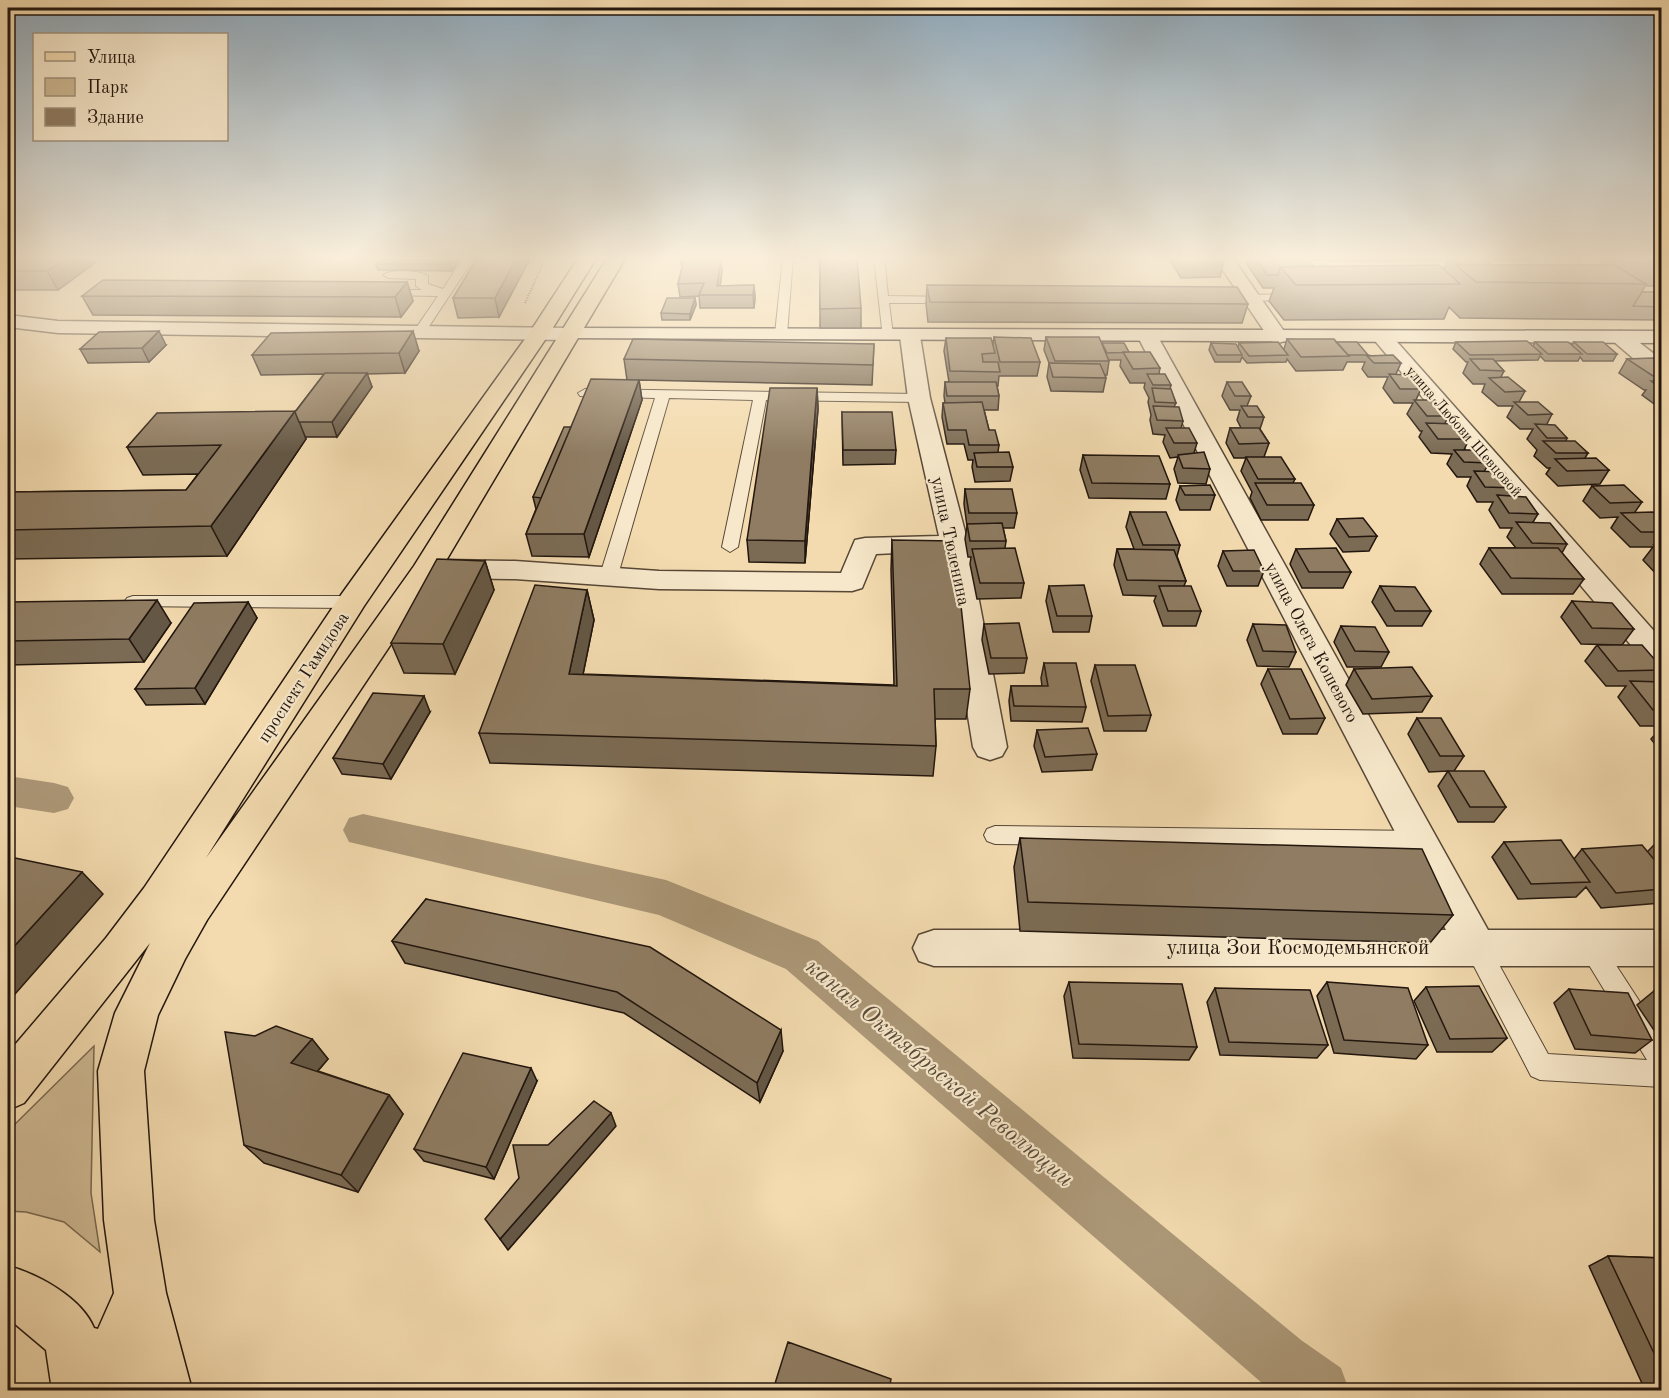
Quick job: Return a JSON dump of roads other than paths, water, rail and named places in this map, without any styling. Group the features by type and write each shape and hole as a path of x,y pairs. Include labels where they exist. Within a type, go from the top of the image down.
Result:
{"main road":[{"name":"проспект Гамидова","path":"8,1087 121,951 152,908 535,322"},
{"path":"164,1390 140,1293 129,1220 121,1071 137,1013 153,979 193,908 427,569 578,322"},
{"path":"8,1292 28,1299 100,1375 140,1293"}],"street":[{"path":"18,322 58,327 418,334 1662,337"},
{"path":"1267,322 1278,337"},
{"name":"улица Тюленина","path":"899,335 919,398 954,543 990,747"},
{"name":"улица Олега Кошевого","path":"1148,337 1476,947"},
{"path":"1620,337 1662,371"},
{"name":"улица Любови Шевцовой","path":"1383,338 1662,661"},
{"path":"427,569 609,575 659,580 852,582 865,546 954,543"},
{"name":"улица Зои Космодемьянской","path":"934,948 1662,948"}],"lane":[{"path":"418,334 425,322"},
{"path":"781,334 782,322"},
{"path":"893,322 899,335"},
{"path":"585,393 919,398"},
{"path":"609,575 663,395"},
{"path":"730,548 760,396"},
{"path":"114,602 352,602"},
{"path":"996,835 1420,840"},
{"path":"1476,947 1539,1067 1662,1074"},
{"path":"1590,947 1662,1060"}],"waterway":[{"name":"канал Октябрьской Революции","path":"8,791 54,798"},
{"name":"канал Октябрьской Революции","path":"363,830 666,898 802,955 1280,1361 1319,1390"}]}
